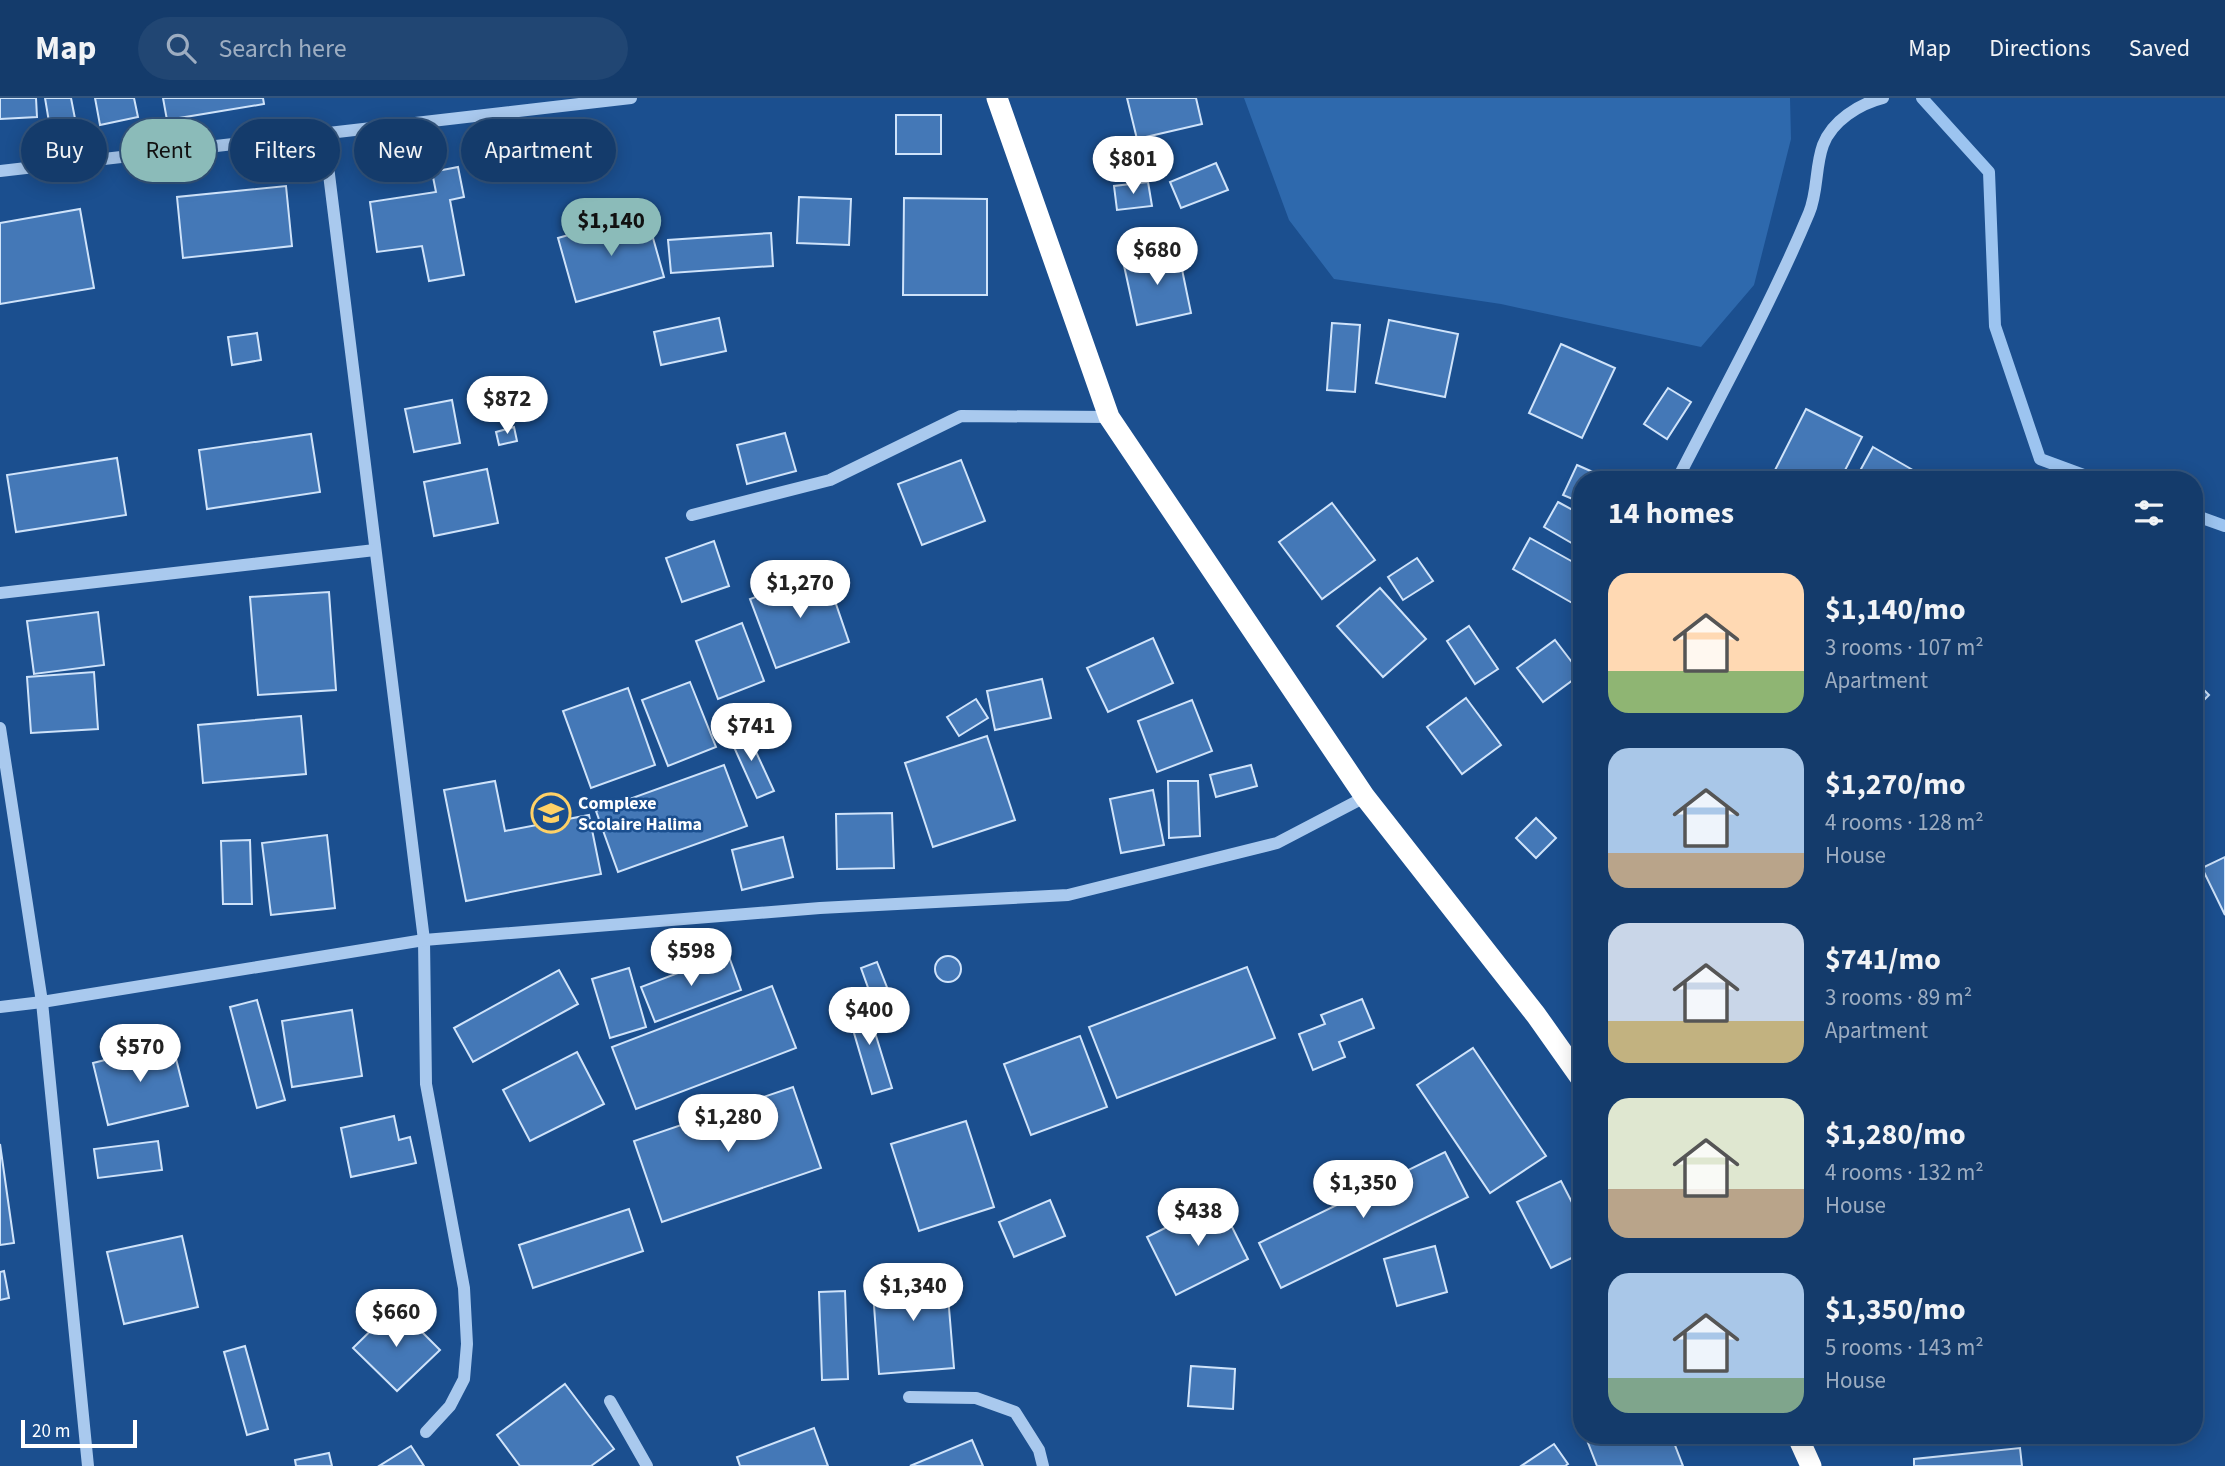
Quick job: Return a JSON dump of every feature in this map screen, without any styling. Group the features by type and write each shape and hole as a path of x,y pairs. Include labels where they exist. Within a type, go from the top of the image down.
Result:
{"highway":[{"path":"997,98 1109,416 1365,797 1536,1014 1573,1067"},
{"path":"1801,1444 1811,1466"}],"street":[{"path":"340,132 631,98"},
{"path":"1681,471 1750,338 1811,210 1823,145 1841,119 1877,100"},
{"path":"0,171 230,145"},
{"path":"330,182 424,940 426,1084 464,1288 467,1344 464,1379 450,1406 426,1432"},
{"path":"692,515 830,480 961,416 1109,416"},
{"path":"0,593 375,551"},
{"path":"0,728 42,1002 88,1466"},
{"path":"0,1007 424,940 820,908 1068,895 1276,843 1365,797"},
{"path":"909,1397 976,1398 1015,1412 1039,1450 1043,1466"},
{"path":"610,1401 647,1466"}],"shaded area":[{"path":"1244,98 1790,98 1791,139 1754,285 1701,347 1501,304 1334,279 1289,220"}],"building":[{"path":"0,98 36,98 37,117 0,119"},
{"path":"45,98 71,98 75,119 48,119"},
{"path":"95,98 134,98 138,117 107,124 107,119 99,119"},
{"path":"163,98 263,98 264,104 167,119"},
{"path":"1127,98 1196,98 1202,124 1137,139"},
{"path":"896,115 941,115 941,154 896,154"},
{"path":"1216,163 1228,190 1181,208 1170,182"},
{"path":"458,167 464,197 450,200 464,275 429,281 422,246 377,252 370,202 436,192 434,182 447,182 447,169"},
{"path":"1148,182 1152,206 1117,210 1114,186"},
{"path":"286,186 292,246 183,258 177,197"},
{"path":"799,197 851,199 849,245 797,243"},
{"path":"904,198 987,199 987,295 903,295"},
{"path":"80,209 94,288 0,304 0,223"},
{"path":"646,213 664,277 576,302 558,238"},
{"path":"771,233 773,266 671,273 668,240"},
{"path":"1178,250 1191,313 1137,325 1123,261"},
{"path":"719,318 726,351 661,365 654,332"},
{"path":"1389,320 1458,334 1445,397 1376,383"},
{"path":"1332,323 1360,325 1355,392 1327,390"},
{"path":"257,333 261,360 232,365 228,337"},
{"path":"1561,344 1615,368 1582,438 1529,413"},
{"path":"1668,388 1691,402 1667,439 1644,424"},
{"path":"452,400 460,443 414,452 405,409"},
{"path":"1806,409 1862,437 1845,471 1775,471"},
{"path":"514,427 517,441 499,445 496,432"},
{"path":"785,433 796,471 747,484 737,445"},
{"path":"311,434 320,492 207,509 199,450"},
{"path":"1873,447 1914,471 1860,471"},
{"path":"117,458 126,515 16,532 7,475"},
{"path":"961,460 985,521 922,545 898,484"},
{"path":"1577,465 1591,471 1574,471"},
{"path":"487,469 498,523 434,536 424,482"},
{"path":"1573,474 1573,499 1563,495"},
{"path":"1558,502 1573,510 1573,544 1544,527"},
{"path":"1332,503 1375,560 1322,599 1279,542"},
{"path":"1530,538 1573,562 1573,603 1513,569"},
{"path":"714,541 729,586 682,602 666,558"},
{"path":"1417,558 1433,581 1403,600 1388,577"},
{"path":"825,572 849,642 776,668 750,599"},
{"path":"1380,588 1426,639 1383,677 1337,626"},
{"path":"329,592 336,690 258,695 250,597"},
{"path":"98,612 104,665 34,674 27,621"},
{"path":"742,623 764,681 718,699 696,641"},
{"path":"1469,626 1498,669 1475,684 1447,641"},
{"path":"1153,638 1173,683 1108,712 1087,668"},
{"path":"1555,640 1573,664 1573,680 1543,702 1517,668"},
{"path":"94,672 98,729 31,733 27,677"},
{"path":"1042,679 1051,718 995,730 987,691"},
{"path":"690,682 716,747 668,766 642,700"},
{"path":"628,688 655,765 591,788 563,711"},
{"path":"2203,689 2209,695 2203,701"},
{"path":"1466,698 1501,745 1462,774 1427,727"},
{"path":"976,699 988,718 959,736 947,717"},
{"path":"1192,700 1212,751 1157,772 1138,721"},
{"path":"301,716 306,774 203,783 198,725"},
{"path":"745,728 774,791 757,798 729,736"},
{"path":"987,736 1015,820 933,847 905,763"},
{"path":"724,765 747,826 618,872 596,811"},
{"path":"1251,765 1257,786 1216,797 1210,775"},
{"path":"495,781 505,831 589,815 601,874 466,901 444,790"},
{"path":"1168,781 1198,781 1200,836 1169,838"},
{"path":"1153,790 1164,845 1121,853 1110,799"},
{"path":"892,813 894,868 837,869 836,814"},
{"path":"1536,818 1556,838 1536,858 1516,838"},
{"path":"327,835 335,908 271,915 262,843"},
{"path":"783,837 793,877 742,890 732,850"},
{"path":"250,840 252,904 223,904 221,841"},
{"path":"2225,857 2225,915 2203,870 2203,868"},
{"path":"728,954 741,990 655,1022 641,987"},
{"path":"948,956 957,960 961,969 957,978 948,982 939,978 935,969 939,960"},
{"path":"877,962 892,1000 875,1007 861,968"},
{"path":"1247,967 1275,1038 1117,1098 1089,1027"},
{"path":"629,968 646,1027 610,1038 592,979"},
{"path":"559,970 578,1004 473,1062 454,1028"},
{"path":"772,986 796,1048 636,1109 612,1047"},
{"path":"1362,999 1374,1028 1339,1042 1345,1057 1313,1070 1299,1034 1325,1024 1321,1015"},
{"path":"257,1000 285,1100 257,1108 230,1007"},
{"path":"865,1000 892,1088 872,1094 846,1006"},
{"path":"352,1010 362,1076 292,1087 282,1021"},
{"path":"1080,1036 1107,1107 1031,1135 1004,1064"},
{"path":"172,1043 188,1106 108,1125 93,1063"},
{"path":"1473,1048 1546,1156 1490,1193 1417,1085"},
{"path":"577,1052 604,1104 530,1141 503,1090"},
{"path":"793,1087 821,1168 662,1222 634,1141"},
{"path":"394,1116 399,1140 410,1137 416,1163 351,1177 341,1128"},
{"path":"966,1121 994,1207 919,1231 891,1144"},
{"path":"158,1141 162,1170 98,1178 94,1149"},
{"path":"0,1144 14,1243 0,1245"},
{"path":"1445,1152 1468,1197 1281,1288 1259,1243"},
{"path":"1561,1181 1573,1204 1573,1257 1551,1268 1517,1202"},
{"path":"1050,1200 1065,1236 1014,1257 999,1222"},
{"path":"1219,1201 1248,1259 1176,1295 1147,1237"},
{"path":"629,1209 643,1251 533,1288 519,1245"},
{"path":"182,1236 198,1307 124,1324 107,1252"},
{"path":"1435,1246 1447,1292 1397,1306 1384,1259"},
{"path":"4,1271 9,1298 0,1300 0,1272"},
{"path":"946,1272 954,1368 879,1374 872,1278"},
{"path":"845,1291 848,1379 822,1380 819,1292"},
{"path":"396,1306 440,1350 397,1391 353,1348"},
{"path":"245,1346 268,1429 247,1435 224,1352"},
{"path":"1191,1366 1235,1369 1233,1409 1188,1406"},
{"path":"565,1384 614,1449 591,1466 520,1466 497,1435"},
{"path":"814,1428 828,1466 740,1466 737,1457"},
{"path":"972,1440 983,1466 910,1466"},
{"path":"1554,1444 1568,1464 1521,1466"},
{"path":"1588,1444 1674,1444 1683,1466 1597,1466"},
{"path":"411,1446 424,1466 379,1466"},
{"path":"2020,1448 2022,1466 1914,1466 1914,1459"},
{"path":"329,1453 332,1466 296,1466 295,1460"}],"waterway":[{"path":"1922,98 1989,172 1995,326 2040,459 2073,471"},
{"path":"2203,518 2225,526"}],"place":[{"name":"Complexe Scolaire Halima","path":"551,813"}]}
